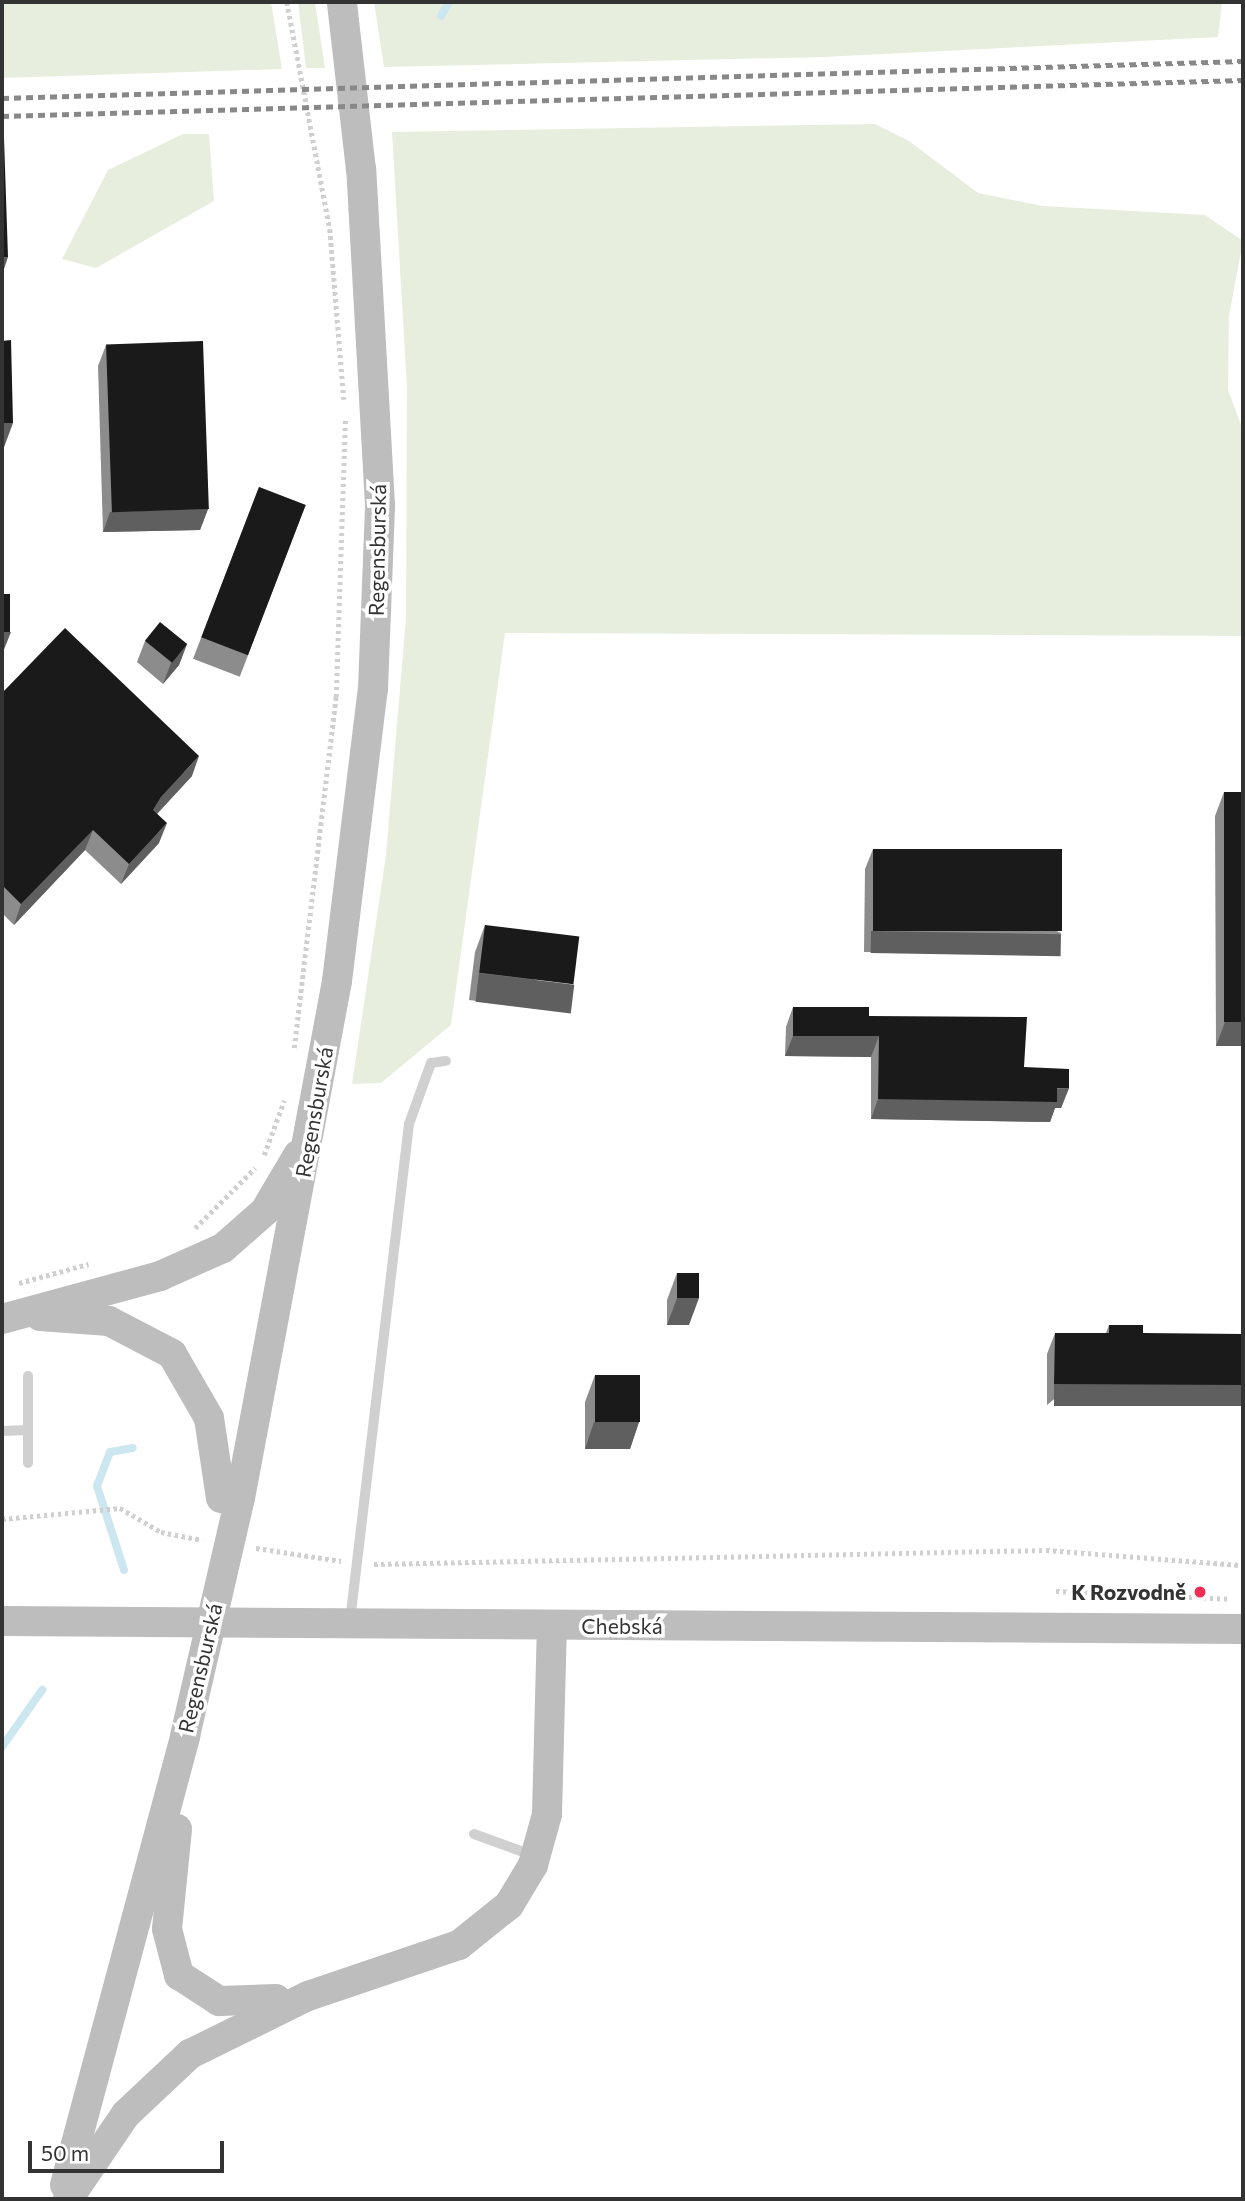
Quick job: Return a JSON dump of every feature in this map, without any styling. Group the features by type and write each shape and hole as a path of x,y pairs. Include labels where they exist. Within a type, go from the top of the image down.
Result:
{"main road":[{"name":"Regensburská","path":"70,2186 178,1782 217,1554 320,1077 373,689 380,505 361,170 342,2"},
{"path":"2,1321 160,1276 223,1248 265,1211 290,1174 320,1077"},
{"path":"2,1321 62,1314 109,1321 172,1354 209,1418 230,1498"},
{"name":"Chebská","path":"2,1621 1243,1629"},
{"path":"70,2186 172,2067 226,2032 308,1996 459,1945 509,1905 536,1857 549,1796 552,1626"},
{"path":"178,1782 167,1929 179,1975 193,1990 219,2001 308,1996"}],"lane":[{"path":"350,1624 353,1563 409,1125 431,1063 446,1061"},
{"path":"28,1376 29,1462"},
{"path":"2,1431 29,1430"},
{"path":"474,1834 536,1857"}],"path":[{"path":"287,2 330,229 345,416 336,697 292,1058"},
{"path":"192,1230 260,1162 285,1097"},
{"path":"13,1285 94,1263"},
{"path":"2,1519 120,1508 172,1535 217,1554"},
{"path":"249,1547 353,1563 1046,1550 1243,1565"},
{"path":"1056,1591 1243,1601"}],"green space":[{"path":"2,2 271,2 282,69 2,78"},
{"path":"298,2 315,2 325,68 306,68"},
{"path":"374,2 1222,2 1218,37 823,57 384,67"},
{"path":"875,124 909,141 978,193 1043,206 1205,215 1243,241 1229,316 1228,390 1243,430 1243,636 505,633 451,1025 381,1083 352,1084 386,855 406,617 407,388 392,132"},
{"path":"183,134 209,134 214,201 96,268 62,259 108,170"}],"building":[{"path":"2,138 8,257 2,258"},
{"path":"11,340 13,423 2,423 2,341"},
{"path":"203,341 209,509 112,512 106,344"},
{"path":"259,487 306,505 248,655 201,637"},
{"path":"2,594 10,594 10,632 2,632"},
{"path":"160,622 187,644 172,663 145,641"},
{"path":"65,628 199,756 161,797 153,810 167,823 129,864 93,830 21,904 2,885 2,693"},
{"path":"1224,792 1243,792 1243,1022 1224,1022"},
{"path":"873,849 1062,849 1062,931 873,931"},
{"path":"485,925 579,937 573,984 479,973"},
{"path":"793,1007 869,1007 869,1016 1027,1017 1024,1067 1069,1069 1069,1088 1057,1088 1057,1102 878,1099 879,1036 793,1036"},
{"path":"677,1273 699,1273 699,1298 677,1298"},
{"path":"1109,1325 1143,1325 1143,1333 1243,1334 1243,1385 1054,1384 1055,1333 1109,1333"},
{"path":"595,1375 640,1375 640,1422 595,1422"}],"waterway":[{"path":"441,16 449,2"},
{"path":"124,1570 97,1486 110,1452 133,1448"},
{"path":"2,1747 42,1690"}],"railway":[{"path":"2,98 1243,61"},
{"path":"2,116 1243,80"}],"place":[{"name":"K Rozvodně","path":"1200,1592"}]}
